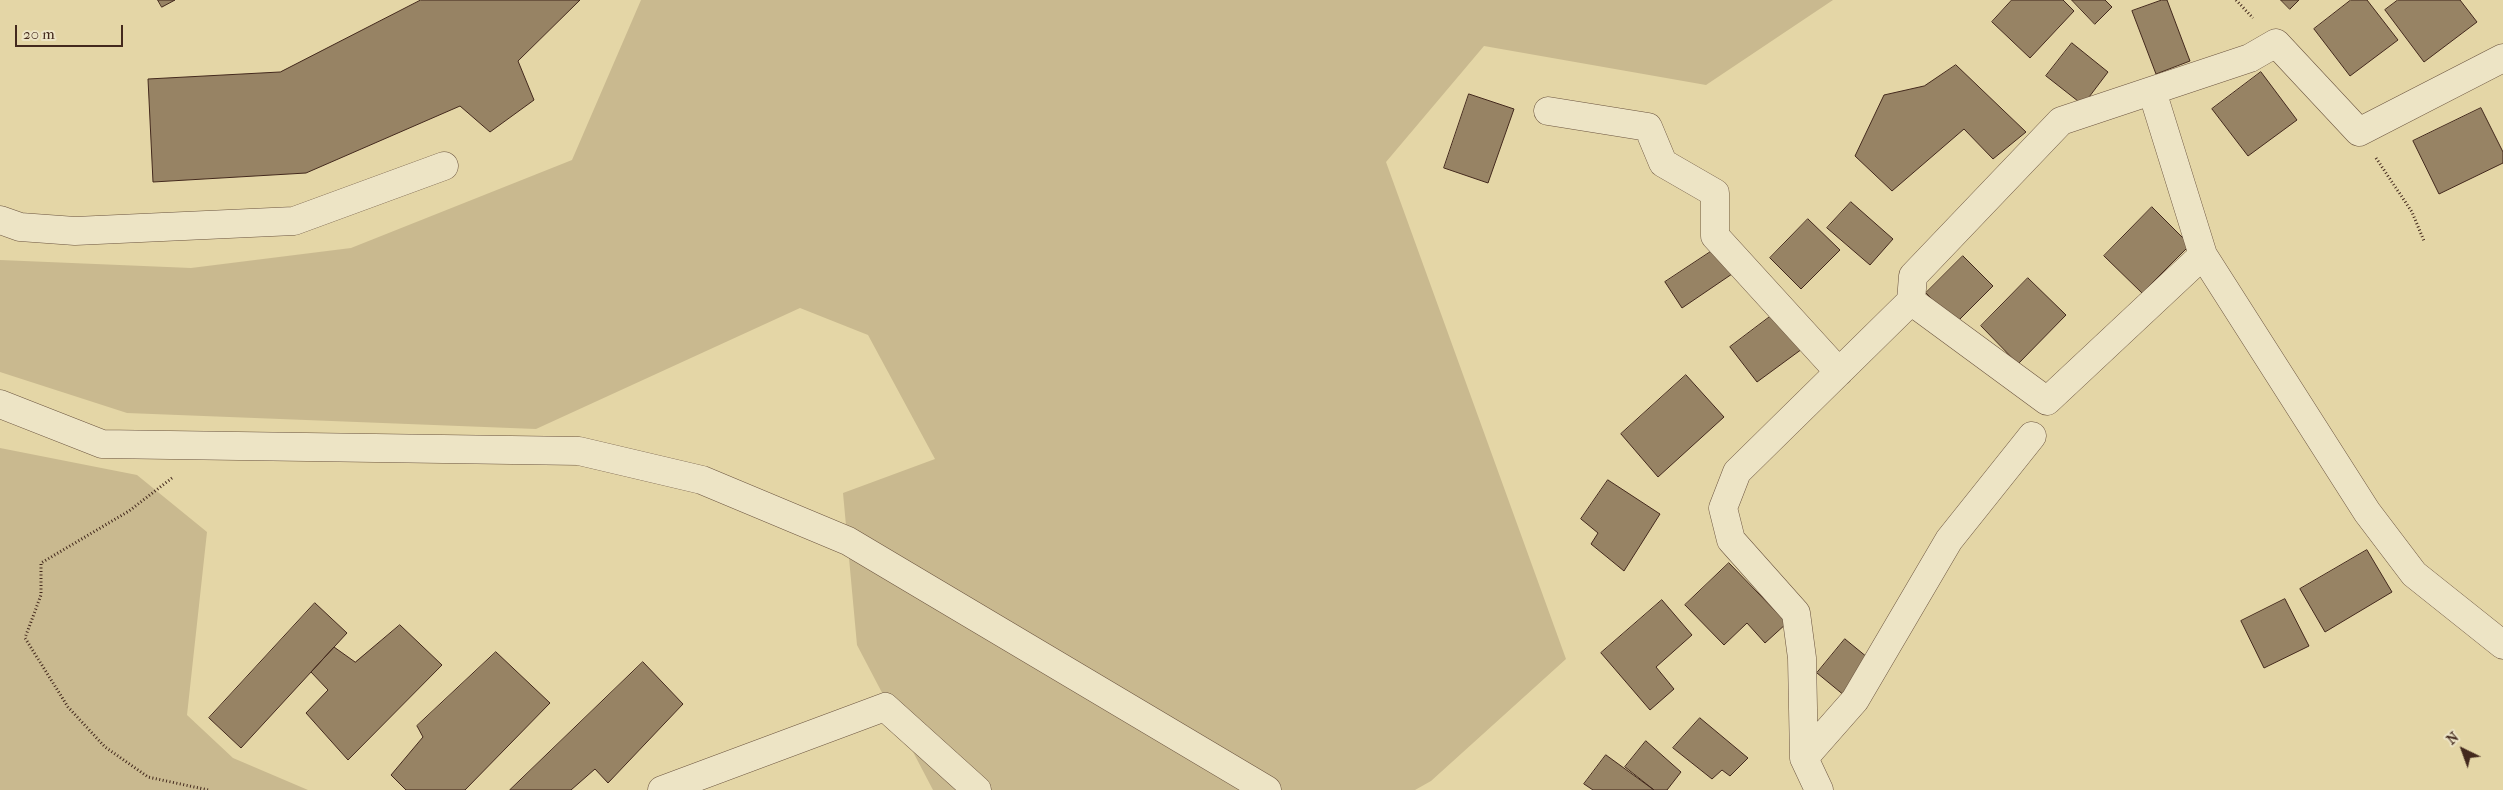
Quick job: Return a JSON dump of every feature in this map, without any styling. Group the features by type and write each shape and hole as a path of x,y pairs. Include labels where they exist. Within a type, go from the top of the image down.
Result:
{"street":[{"path":"1819,790 1804,758 1802,658 1796,613 1731,540 1723,508 1737,472 1911,301 1913,276 2060,122 2250,58 2276,43 2359,132 2503,58"},
{"path":"2152,90 2203,255 2367,512 2414,574 2503,645"},
{"path":"1548,111 1648,127 1663,162 1715,193 1715,236 1839,372"},
{"path":"0,220 20,228 75,231 294,221 444,166"},
{"path":"1911,301 2047,401 2203,255"},
{"path":"0,404 102,444 579,451 702,480 848,541 1267,790"},
{"path":"1804,758 1855,700 1949,540 2032,436"},
{"path":"662,790 885,707 977,790"}],"path":[{"path":"2359,132 2412,212 2424,241"},
{"path":"204,446 179,472 129,511 41,563 41,595 25,638 68,707 105,747 148,777 208,790"}],"shaded area":[{"path":"641,0 1833,0 1706,85 1484,46 1386,162 1566,659 1431,781 1415,790 933,790 857,645 843,493 935,459 868,335 800,308 536,429 127,413 0,372 0,260 191,268 351,248 572,160"},
{"path":"0,448 137,475 207,532 187,715 233,758 308,790 0,790"}],"building":[{"path":"158,0 175,0 162,7"},
{"path":"421,0 580,0 518,61 534,100 490,132 460,106 306,173 153,182 148,79 280,72"},
{"path":"2012,0 2063,0 2074,11 2030,58 1992,22"},
{"path":"2072,0 2105,0 2112,7 2095,24"},
{"path":"2167,0 2190,61 2156,74 2132,11"},
{"path":"2281,0 2299,0 2290,9"},
{"path":"2351,0 2367,0 2398,40 2350,76 2314,29"},
{"path":"2398,0 2460,0 2477,22 2424,62 2385,10"},
{"path":"2072,43 2108,72 2083,105 2046,76"},
{"path":"1956,65 2026,132 1993,159 1964,129 1892,191 1855,156 1884,95 1924,86"},
{"path":"2261,72 2297,120 2248,156 2212,109"},
{"path":"1469,94 1514,109 1488,183 1444,168"},
{"path":"2481,108 2503,152 2503,163 2439,194 2413,141"},
{"path":"1851,202 1893,239 1870,265 1827,228"},
{"path":"2152,207 2190,245 2142,293 2104,256"},
{"path":"1808,219 1840,250 1801,289 1770,258"},
{"path":"1715,249 1732,274 1682,308 1665,282"},
{"path":"1963,256 1993,286 1956,323 1926,293"},
{"path":"2028,278 2066,315 2018,364 1981,326"},
{"path":"1775,313 1802,349 1757,382 1730,347"},
{"path":"1686,375 1724,417 1658,477 1621,434"},
{"path":"1608,480 1660,514 1624,571 1591,544 1598,533 1581,519"},
{"path":"2367,550 2392,592 2325,632 2300,589"},
{"path":"1729,563 1787,623 1765,643 1747,623 1724,645 1685,605"},
{"path":"2285,599 2309,646 2264,668 2241,621"},
{"path":"1662,600 1692,635 1656,667 1674,689 1650,710 1601,653"},
{"path":"315,603 347,633 241,748 209,718"},
{"path":"400,625 442,665 348,760 306,713 328,690 311,672 334,647 355,662"},
{"path":"1845,639 1873,662 1845,696 1817,673"},
{"path":"496,652 550,703 465,790 406,790 391,775 423,737 417,726"},
{"path":"643,662 683,704 608,783 595,769 571,790 510,790"},
{"path":"1700,718 1748,758 1730,776 1722,770 1712,779 1673,748"},
{"path":"1646,741 1681,772 1667,790 1654,790 1625,767"},
{"path":"1606,755 1654,790 1593,790 1584,784"}]}
